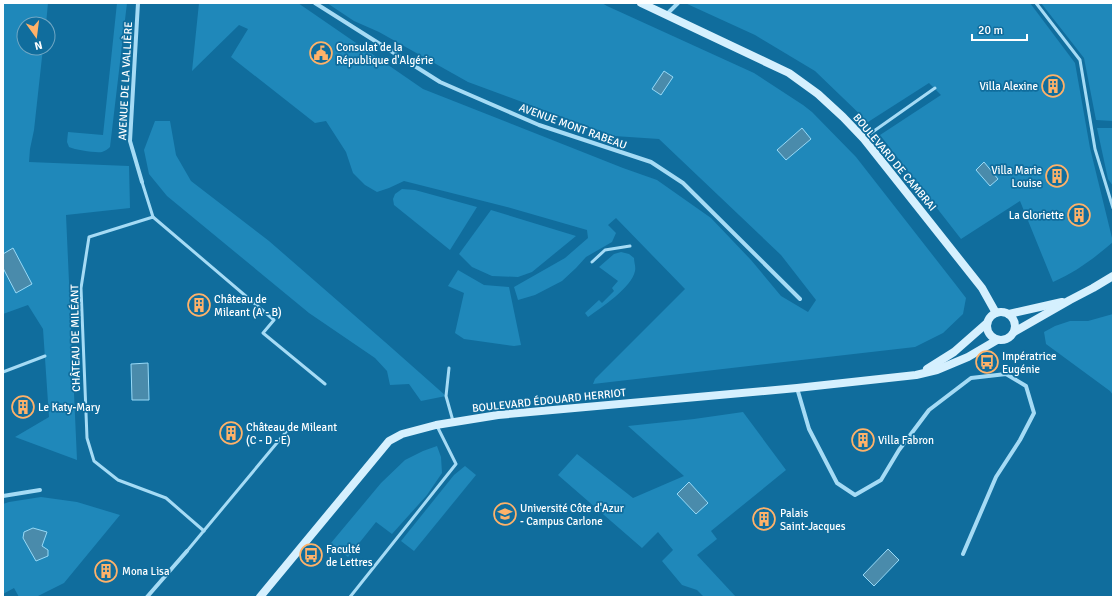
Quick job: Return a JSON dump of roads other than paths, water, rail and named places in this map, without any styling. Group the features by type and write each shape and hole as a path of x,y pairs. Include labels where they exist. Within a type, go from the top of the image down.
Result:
{"street":[{"name":"AVENUE DE LA VALLIÈRE","path":"138,3 130,141 142,182"},
{"name":"AVENUE MONT RABEAU","path":"315,3 440,82 539,126 650,162 683,183 800,299"},
{"name":"BOULEVARD DE CAMBRAI","path":"641,3 789,73 818,94 864,138 982,288 996,312"},
{"path":"666,15 678,3"},
{"path":"1014,332 1015,322 1005,312 996,312 988,318 986,328 988,334 997,340 1007,339 1014,332 1113,276"},
{"path":"1008,314 1070,300"},
{"name":"BOULEVARD ÉDOUARD HERRIOT","path":"916,375 954,352 987,323"},
{"name":"BOULEVARD ÉDOUARD HERRIOT","path":"260,597 389,441 402,434 436,424 498,415 797,388 916,375 937,370 968,357 997,340"},
{"path":"797,388 809,429 837,483 855,495 881,480 899,450 929,410 971,378 1006,374 1026,386 1034,413 1020,440 996,477 963,554"},
{"path":"3,496 40,490"},
{"path":"147,597 187,551"}],"lane":[{"path":"1036,3 1080,60 1095,149 1113,208"},
{"path":"864,138 935,88"},
{"path":"142,182 153,217 274,320 263,333 325,384"},
{"name":"CHÂTEAU DE MILÉANT","path":"153,217 89,237 81,288 87,438 94,461 118,480 166,498 204,531"},
{"path":"592,262 605,250 630,246"},
{"path":"3,372 45,356"},
{"path":"449,368 446,396 453,421"},
{"path":"350,597 456,464 436,424"},
{"path":"187,551 286,432"}],"place":[{"name":"Consulat de la République d'Algérie","path":"321,53"},
{"name":"Villa Alexine","path":"1053,86"},
{"name":"Villa Marie Louise","path":"1057,176"},
{"name":"La Gloriette","path":"1079,215"},
{"name":"Château de Mileant (A - B)","path":"199,305"},
{"name":"Impératrice Eugénie","path":"987,362"},
{"name":"Le Katy-Mary","path":"23,407"},
{"name":"Château de Mileant (C - D - E)","path":"231,433"},
{"name":"Villa Fabron","path":"863,440"},
{"name":"Université Côte d'Azur - Campus Carlone","path":"505,514"},
{"name":"Palais Saint-Jacques","path":"764,519"},
{"name":"Faculté de Lettres","path":"311,555"},
{"name":"Mona Lisa","path":"106,571"}]}
